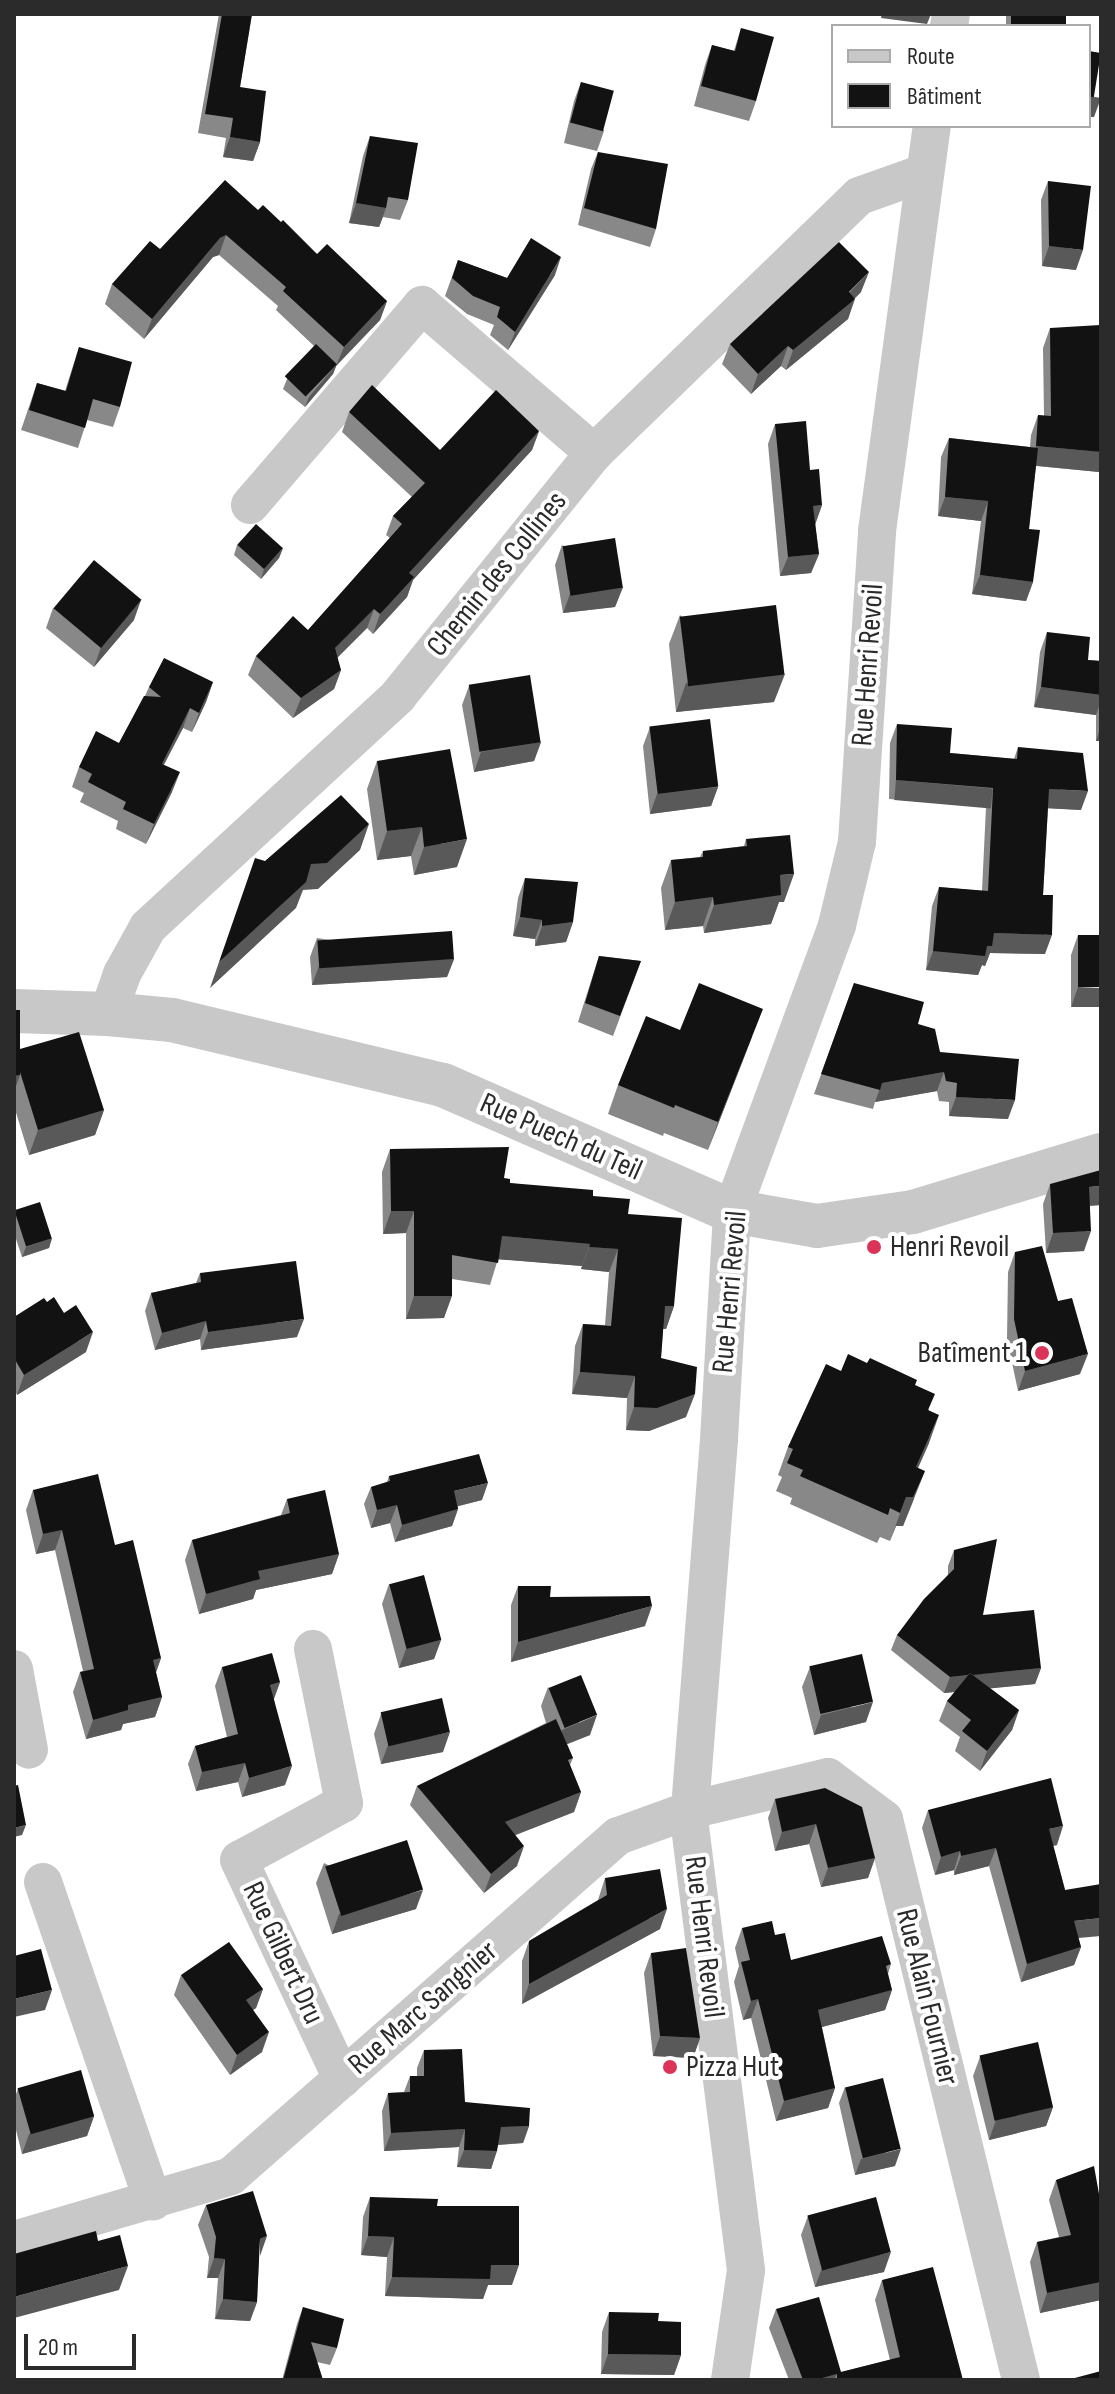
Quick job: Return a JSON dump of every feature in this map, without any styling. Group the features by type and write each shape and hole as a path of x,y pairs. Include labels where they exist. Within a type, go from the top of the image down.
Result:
{"street":[{"name":"Rue Henri Revoil","path":"730,2380 746,2270 690,1810 719,1439 732,1211 837,925 857,842 877,531 932,128"},
{"name":"Chemin des Collines","path":"108,1014 122,974 148,927 398,696 594,453 859,196 924,173"},
{"path":"250,505 422,305 594,453"},
{"name":"Rue Puech du Teil","path":"14,1011 172,1020 443,1085 732,1211 817,1226 902,1214 1101,1155"},
{"name":"Rue Gilbert Dru","path":"313,1649 344,1803 239,1860 342,2079"},
{"path":"14,1669 29,1750"},
{"name":"Rue Alain Fournier","path":"690,1810 828,1777 884,1819 1021,2380"},
{"name":"Rue Marc Sangnier","path":"14,2240 153,2202 231,2176 618,1836 690,1810"},
{"path":"43,1882 153,2202"}],"building":[{"path":"222,14 252,14 240,87 266,91 260,142 230,137 233,118 205,114"},
{"path":"1011,14 1066,14 1066,24 1011,24"},
{"path":"741,28 774,37 756,101 701,86 712,45 735,51"},
{"path":"1091,51 1101,53 1094,97 1091,97"},
{"path":"581,82 614,91 603,131 570,123"},
{"path":"370,136 418,143 408,200 388,197 386,208 356,203"},
{"path":"598,152 668,164 656,229 584,208"},
{"path":"225,180 258,210 263,205 281,222 283,220 317,254 327,244 387,301 344,347 283,291 286,287 226,235 220,238 152,319 112,284 150,241 160,249"},
{"path":"1048,181 1091,186 1083,250 1049,246"},
{"path":"531,238 561,257 515,332 497,317 500,307 473,296 452,278 458,260 507,278"},
{"path":"839,242 869,272 849,292 855,299 793,350 788,346 758,374 730,344"},
{"path":"1100,325 1101,452 1036,446 1038,415 1051,416 1050,328"},
{"path":"316,344 337,364 306,397 285,376"},
{"path":"79,347 132,362 120,407 93,399 85,428 29,410 37,383 66,391"},
{"path":"372,385 440,450 496,390 539,431 409,573 414,577 380,614 374,609 335,648 341,670 301,698 256,656 293,616 308,630 402,524 393,516 425,483 349,412"},
{"path":"806,421 810,470 819,469 822,505 813,506 819,554 788,557 775,424"},
{"path":"949,438 1038,448 1029,529 1040,530 1033,582 980,575 988,501 945,497"},
{"path":"256,524 283,548 264,569 237,545"},
{"path":"615,538 623,587 570,596 563,546"},
{"path":"94,560 141,600 101,648 54,608"},
{"path":"776,605 785,674 688,686 680,617"},
{"path":"1047,632 1090,637 1088,660 1101,661 1101,695 1041,687"},
{"path":"164,658 213,682 199,713 190,708 162,764 180,772 154,824 123,809 126,802 88,782 92,774 79,767 96,731 119,743 144,696 161,697 149,687"},
{"path":"530,675 541,742 479,752 469,685"},
{"path":"710,719 718,786 658,794 649,726"},
{"path":"897,724 952,728 950,753 1017,759 1018,747 1083,753 1088,791 1049,789 1043,895 1053,895 1052,935 994,933 992,946 987,946 985,956 933,951 939,887 988,891 993,788 896,780"},
{"path":"450,749 467,839 424,847 422,827 387,831 377,761"},
{"path":"341,795 369,824 327,863 311,864 306,882 219,962 255,858 265,861"},
{"path":"790,835 794,874 780,875 781,895 714,905 713,897 675,902 671,860 703,857 703,851 747,846 746,839"},
{"path":"525,878 578,882 573,922 542,926 542,920 520,917"},
{"path":"452,931 454,959 319,968 317,940"},
{"path":"1078,935 1101,935 1101,987 1078,987"},
{"path":"599,956 641,961 620,1016 585,1003"},
{"path":"699,983 763,1009 718,1122 618,1085 646,1016 680,1030"},
{"path":"854,983 924,1002 918,1024 935,1029 940,1052 1019,1059 1015,1100 956,1097 957,1083 946,1081 944,1072 882,1083 880,1090 821,1074"},
{"path":"14,1010 20,1010 20,1049 79,1032 104,1110 38,1130 20,1072 20,1075 14,1076"},
{"path":"509,1147 504,1178 510,1179 510,1183 593,1190 593,1196 630,1199 628,1214 682,1218 674,1306 665,1306 661,1358 697,1367 695,1394 657,1408 634,1407 635,1376 580,1372 583,1324 611,1326 618,1249 502,1236 498,1263 452,1255 452,1296 414,1296 414,1211 391,1211 390,1149"},
{"path":"1101,1170 1101,1186 1089,1187 1091,1231 1053,1233 1050,1184"},
{"path":"40,1202 52,1238 26,1246 14,1210"},
{"path":"1042,1246 1058,1301 1072,1298 1088,1354 1025,1371 1014,1319 1015,1252"},
{"path":"296,1261 304,1319 208,1332 206,1321 162,1333 151,1293 201,1282 200,1273"},
{"path":"54,1297 64,1313 76,1305 93,1332 24,1375 14,1358 14,1317 44,1298 47,1302"},
{"path":"848,1354 867,1363 870,1358 917,1380 915,1385 935,1394 928,1410 939,1415 916,1467 925,1471 913,1497 906,1497 900,1513 890,1508 888,1515 800,1476 803,1470 787,1463 793,1449 788,1447 826,1364 841,1371"},
{"path":"479,1454 488,1483 454,1491 458,1509 402,1525 397,1505 377,1510 371,1487 390,1481 389,1476"},
{"path":"98,1474 115,1545 133,1540 161,1658 153,1660 162,1697 128,1705 128,1710 93,1720 80,1672 94,1669 62,1530 43,1534 33,1490"},
{"path":"325,1490 339,1554 258,1571 260,1579 206,1594 192,1540 290,1513 287,1499"},
{"path":"997,1539 983,1615 1034,1610 1041,1668 950,1677 897,1635 924,1599 954,1569 954,1550"},
{"path":"424,1575 441,1640 407,1649 389,1584"},
{"path":"518,1586 551,1586 550,1597 650,1596 652,1606 518,1642"},
{"path":"272,1653 280,1682 270,1685 292,1766 249,1778 245,1763 202,1772 195,1746 238,1734 222,1667"},
{"path":"862,1654 873,1702 820,1714 809,1666"},
{"path":"970,1673 1019,1710 987,1751 962,1731 971,1720 947,1701"},
{"path":"581,1675 597,1715 565,1728 549,1688"},
{"path":"442,1698 450,1732 388,1746 381,1712"},
{"path":"556,1719 573,1758 568,1760 581,1792 505,1822 524,1846 491,1874 417,1786"},
{"path":"1051,1778 1063,1826 1049,1829 1065,1890 1101,1884 1101,1918 1074,1921 1081,1947 1027,1964 996,1848 961,1856 960,1851 941,1857 928,1810"},
{"path":"18,1785 26,1825 14,1828 14,1786"},
{"path":"825,1788 862,1807 875,1858 828,1868 816,1824 782,1832 775,1799"},
{"path":"407,1840 423,1889 341,1916 325,1867"},
{"path":"660,1869 667,1909 529,1984 529,1941 607,1895 605,1878"},
{"path":"772,1921 775,1935 785,1933 791,1960 882,1936 891,1964 886,1966 892,1990 818,2010 835,2088 784,2101 758,1999 751,2001 741,1962 750,1960 742,1928"},
{"path":"229,1942 263,1989 246,2000 269,2032 237,2055 181,1975"},
{"path":"686,1948 700,2038 660,2036 651,1953"},
{"path":"41,1949 52,1990 14,1999 14,1956"},
{"path":"1038,2042 1053,2107 995,2121 980,2055"},
{"path":"462,2049 465,2102 530,2108 529,2126 501,2127 497,2151 464,2150 465,2129 391,2133 388,2093 410,2092 410,2076 424,2076 424,2050"},
{"path":"81,2070 94,2116 31,2134 18,2088"},
{"path":"883,2078 901,2149 863,2158 845,2087"},
{"path":"1094,2166 1101,2205 1101,2282 1047,2293 1037,2242 1071,2235 1056,2180"},
{"path":"253,2191 267,2236 260,2239 257,2302 223,2299 225,2259 214,2258 216,2237 206,2205"},
{"path":"370,2197 438,2199 437,2206 519,2206 519,2265 491,2265 490,2279 392,2277 394,2237 368,2236"},
{"path":"876,2197 891,2252 822,2270 807,2215"},
{"path":"96,2231 98,2241 120,2235 128,2266 14,2297 14,2254"},
{"path":"933,2267 963,2380 837,2380 837,2374 803,2380 776,2309 819,2297 841,2372 900,2357 882,2280"},
{"path":"303,2307 344,2319 337,2348 311,2342 323,2380 283,2380"},
{"path":"609,2312 659,2313 658,2321 681,2322 681,2355 608,2354"},
{"path":"1101,2371 1101,2380 1071,2380 1071,2379"},
{"path":"628,2378 628,2380 520,2380"}],"place":[{"name":"Henri Revoil","path":"874,1247"},
{"name":"Batîment 1","path":"1042,1353"},
{"name":"Pizza Hut","path":"670,2067"}]}
